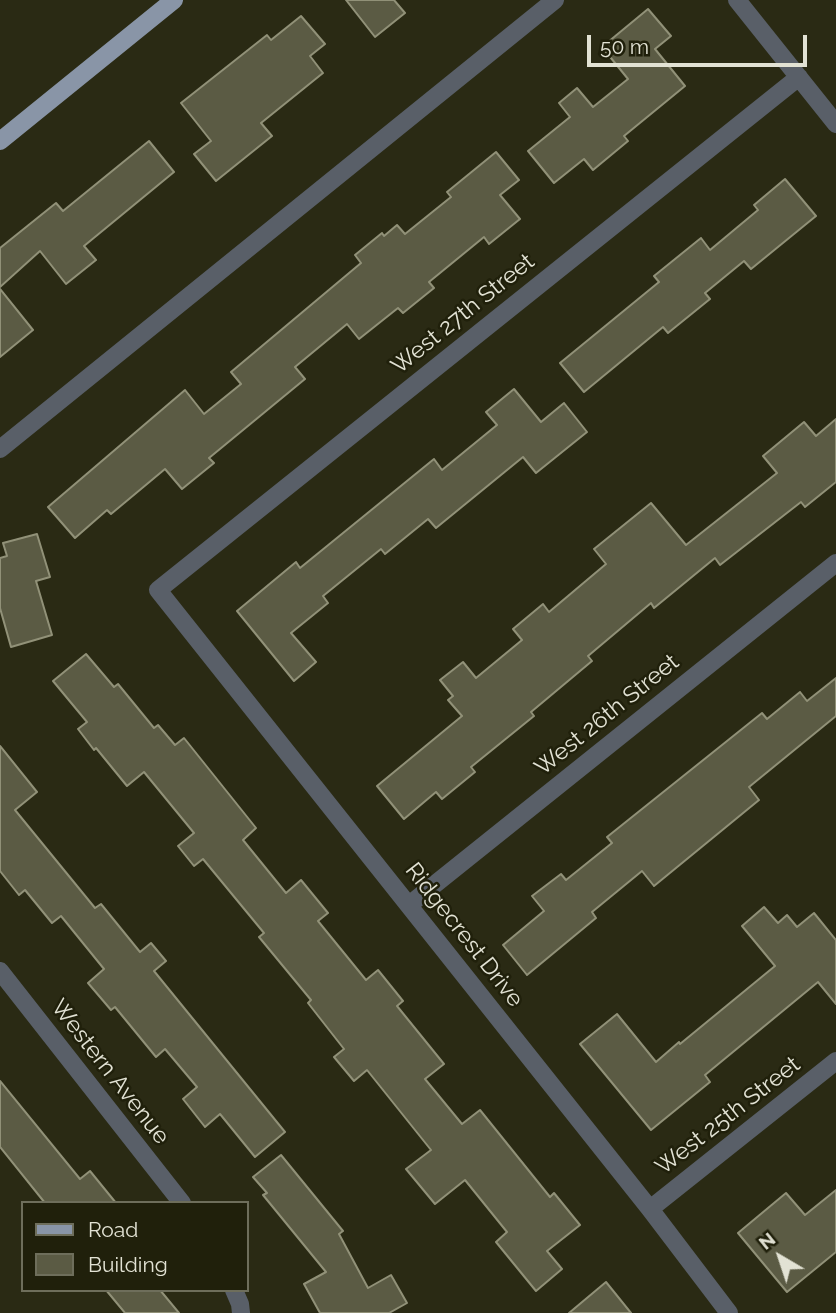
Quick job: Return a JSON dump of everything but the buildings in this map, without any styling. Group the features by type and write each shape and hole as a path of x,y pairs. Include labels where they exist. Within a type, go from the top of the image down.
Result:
{"main road":[{"path":"0,141 174,0"}],"street":[{"path":"0,449 555,0"},
{"path":"737,0 836,124"},
{"name":"West 27th Street","path":"158,590 799,77"},
{"name":"West 26th Street","path":"409,905 836,563"},
{"name":"Ridgecrest Drive","path":"158,590 650,1209 729,1313"},
{"name":"Western Avenue","path":"0,971 180,1201"},
{"name":"West 25th Street","path":"650,1209 836,1061"},
{"path":"235,1292 241,1313"}]}
